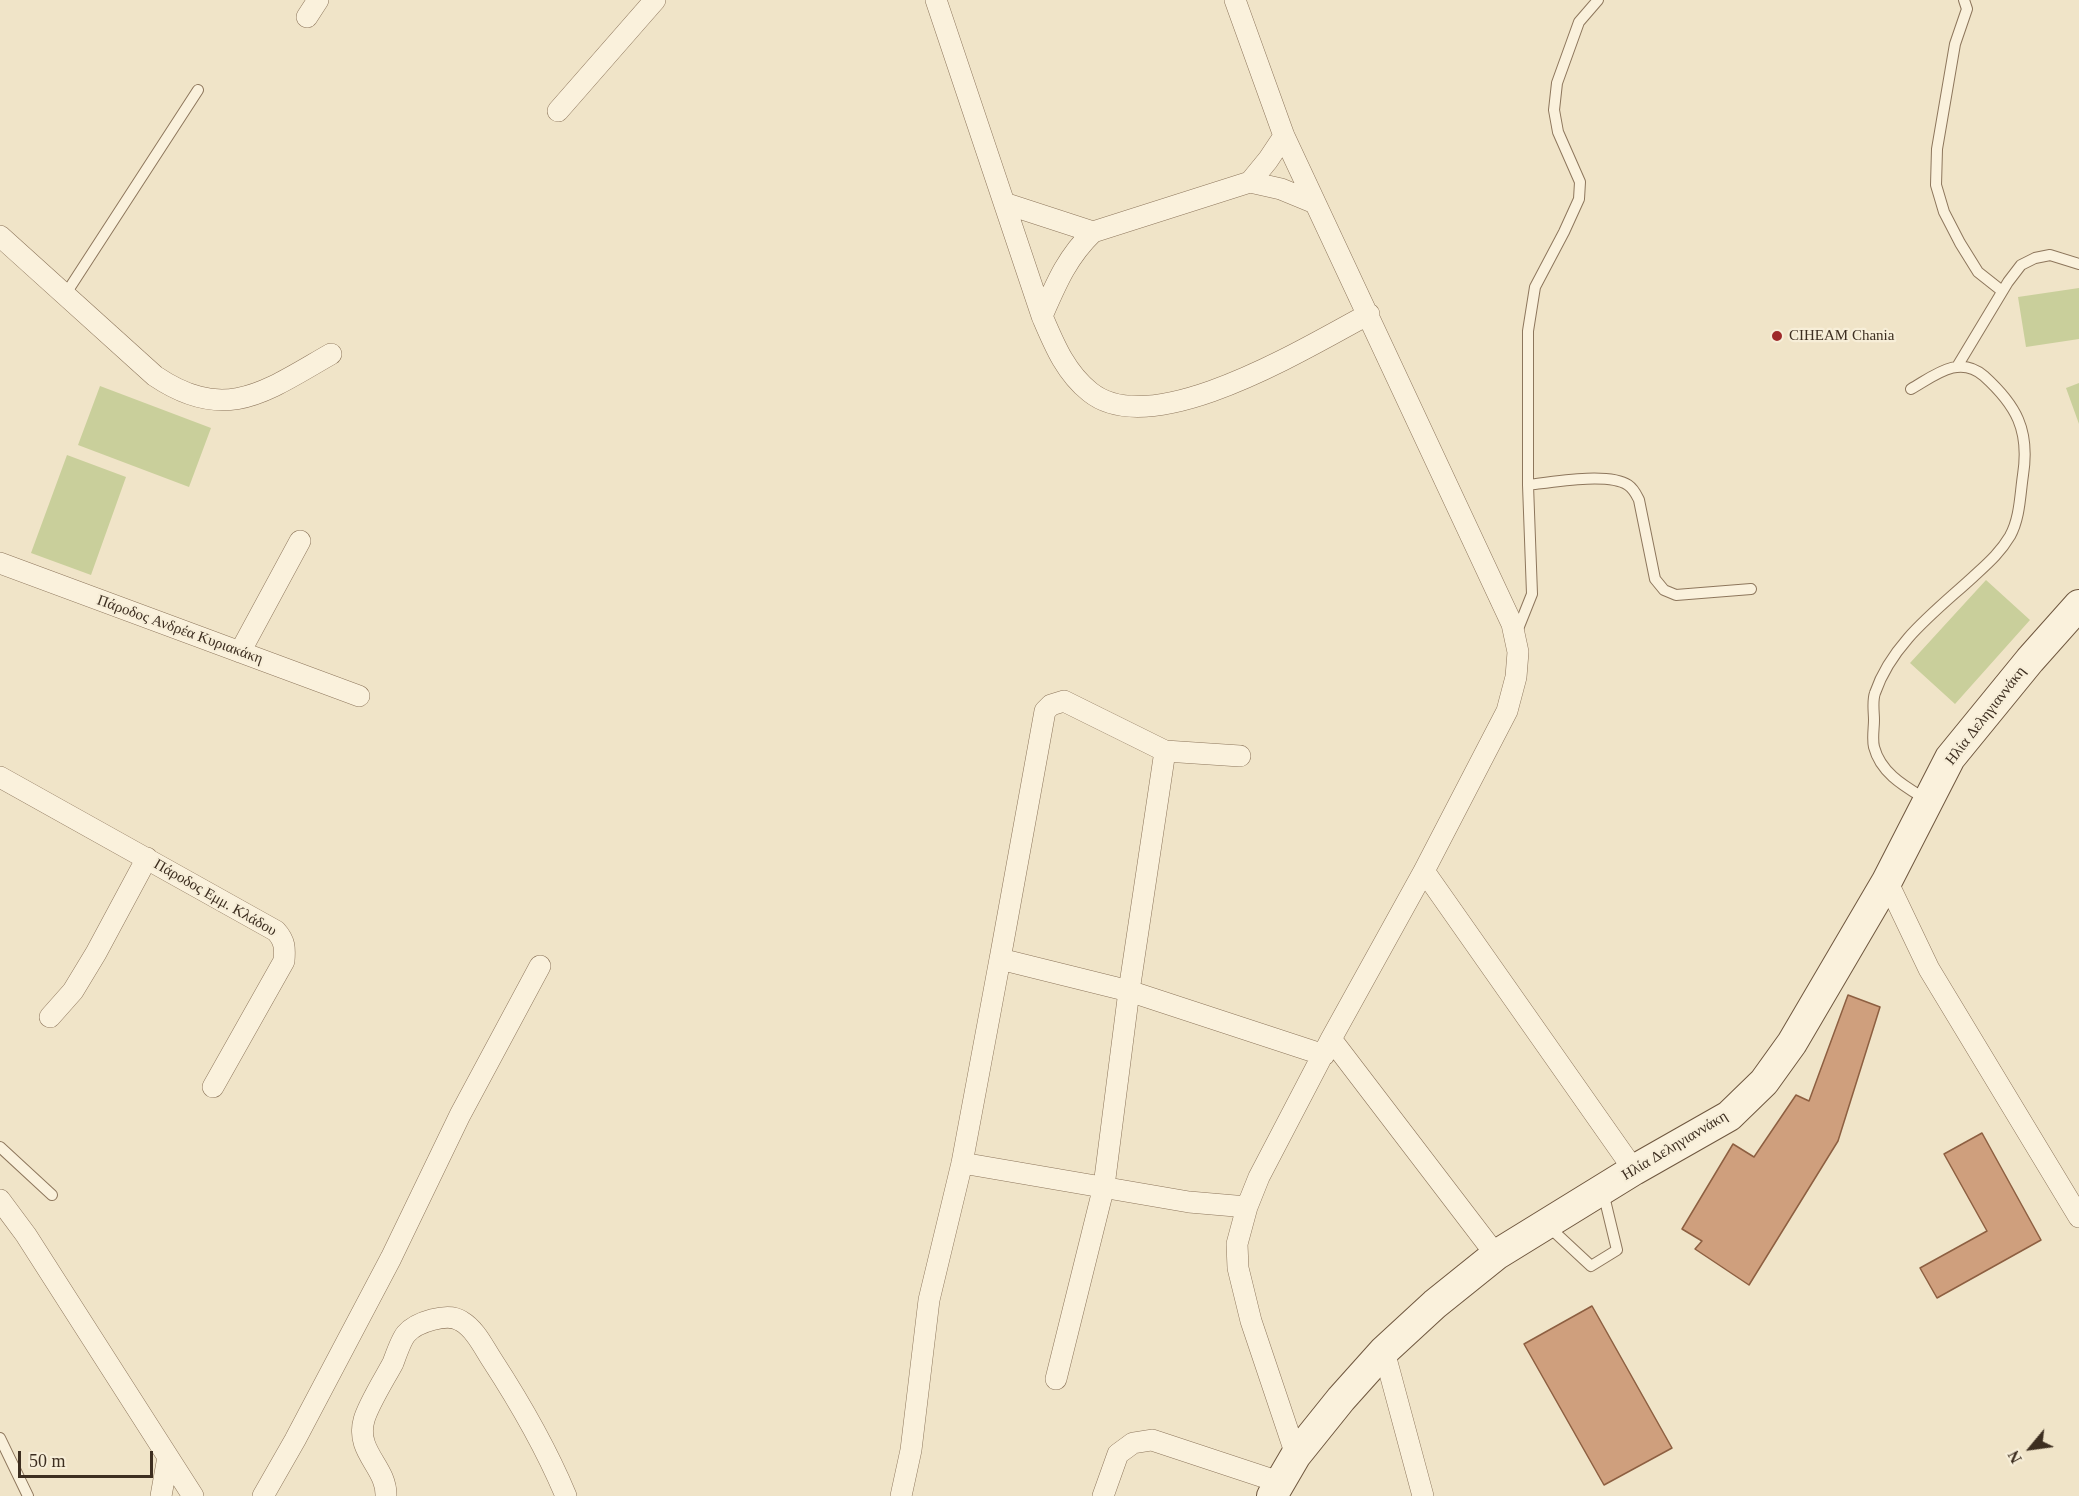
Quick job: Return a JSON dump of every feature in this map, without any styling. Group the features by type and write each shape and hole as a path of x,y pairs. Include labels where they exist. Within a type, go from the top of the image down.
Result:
{"street":[{"path":"558,111 655,0"},
{"path":"936,0 1042,316 1060,358 1090,393 1114,405 1145,406 1212,392 1251,376 1369,314"},
{"path":"1235,0 1284,136 1507,613 1518,652 1516,677 1507,711 1424,872 1259,1177 1247,1207 1237,1244 1238,1268 1251,1321 1296,1455"},
{"path":"1250,182 1284,136"},
{"path":"1042,316 1065,266 1077,248 1093,232 1250,182 1281,189 1315,203"},
{"path":"1004,203 1093,232"},
{"path":"0,236 155,376 173,388 199,398 226,400 263,393 331,354"},
{"path":"240,652 300,541"},
{"name":"Πάροδος Ανδρέα Κυριακάκη","path":"0,564 359,696"},
{"name":"Ηλία Δεληγιαννάκη","path":"1275,1489 1296,1455 1341,1399 1384,1351 1435,1304 1496,1255 1634,1170 1729,1116 1764,1082 1792,1043 1887,881 1950,758 2030,660 2079,605"},
{"path":"901,1496 911,1450 929,1300 962,1163 1045,711 1051,705 1064,701 1165,751 1240,756"},
{"path":"1056,1379 1104,1186 1129,992 1165,751"},
{"name":"Πάροδος Εμμ. Κλάδου","path":"0,777 276,931 285,943 284,961 213,1087"},
{"path":"50,1017 73,991 147,858"},
{"path":"1424,872 1634,1170"},
{"path":"1887,881 1929,969 2079,1217"},
{"path":"1000,959 1328,1047 1496,1255"},
{"path":"263,1496 386,1268 460,1115 540,966"},
{"path":"962,1163 1189,1202 1247,1207"},
{"path":"0,1200 26,1235 193,1496"},
{"path":"386,1496 385,1480 368,1455 363,1441 363,1420 406,1334 420,1325 446,1317 460,1320 481,1343 525,1414 567,1496"},
{"path":"1384,1351 1423,1496"},
{"path":"1102,1496 1118,1454 1133,1443 1152,1440 1275,1489"},
{"path":"161,1496 168,1457"}],"lane":[{"path":"1515,637 1532,594 1528,485 1528,331 1535,287 1579,199 1580,182 1558,132 1554,110 1557,83 1580,22 1599,0"},
{"path":"1964,0 1967,9 1955,44 1939,137 1936,185 1944,212 1978,272 2002,291"},
{"path":"65,295 198,90"},
{"path":"1911,389 1958,365 2002,291 2021,266 2034,258 2050,255 2079,264"},
{"path":"1927,800 1894,779 1880,762 1874,746 1874,695 1890,660 1908,638 1999,553 2005,544 2017,519 2025,466 2025,444 2021,423 2013,407 1998,388 1980,372 1958,365"},
{"path":"1528,485 1586,479 1616,480 1627,484 1635,491 1639,500 1655,579 1664,590 1676,595 1750,589"},
{"path":"0,1147 52,1196"},
{"path":"1546,1224 1591,1266 1617,1250 1603,1189"},
{"path":"0,1438 28,1496"}],"green space":[{"path":"2079,288 2079,339 2026,347 2018,297"},
{"path":"2079,383 2079,424 2066,388"},
{"path":"100,386 211,428 189,487 78,445"},
{"path":"67,455 126,477 91,575 31,553"},
{"path":"1986,580 2030,620 1955,704 1910,663"}],"building":[{"path":"1848,995 1880,1007 1838,1141 1749,1285 1695,1249 1702,1241 1682,1229 1733,1144 1754,1157 1796,1095 1809,1101"},
{"path":"1982,1133 2041,1240 1937,1298 1920,1268 1987,1231 1944,1154"},
{"path":"1592,1306 1672,1448 1604,1485 1524,1344"}],"place":[{"name":"CIHEAM Chania","path":"1777,336"}]}
